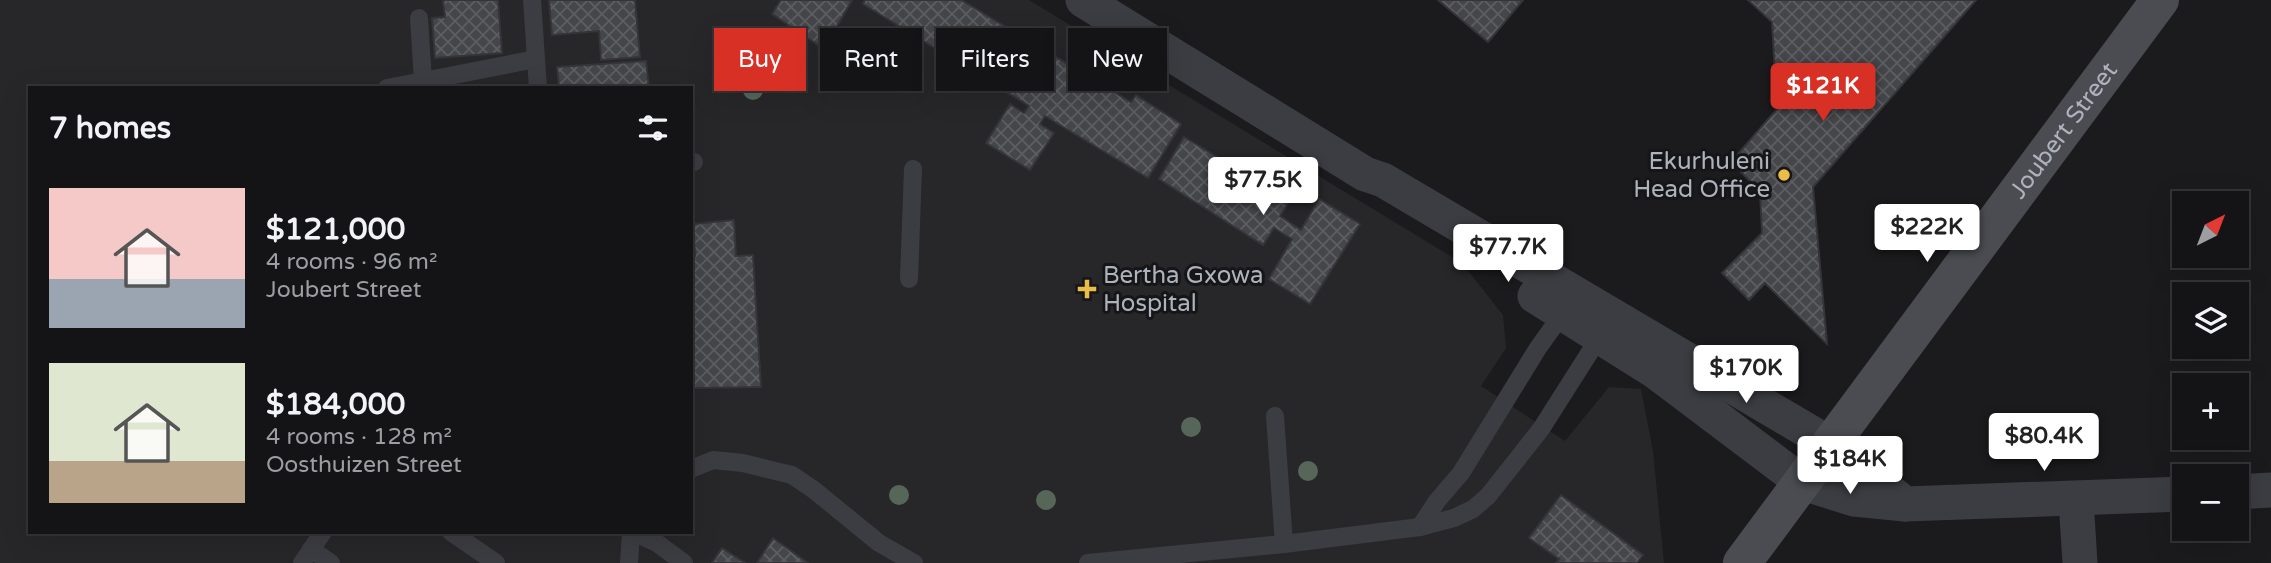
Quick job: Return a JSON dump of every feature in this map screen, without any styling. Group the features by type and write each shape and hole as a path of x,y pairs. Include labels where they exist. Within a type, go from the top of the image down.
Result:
{"main road":[{"name":"Joubert Street","path":"1742,563 2160,0"}],"street":[{"path":"1083,0 1365,174 1383,180 1607,326 1830,443 1905,504"},
{"path":"1607,326 1656,372 1803,483 1854,499 1905,504 2172,495"},
{"path":"2249,491 2271,490"},
{"path":"2076,500 2080,563"}],"lane":[{"path":"532,0 538,86"},
{"path":"419,18 423,81"},
{"path":"397,86 536,59"},
{"path":"909,279 913,169"},
{"path":"1420,527 1437,500 1461,473 1538,348 1570,303"},
{"path":"1088,563 1284,544 1420,527 1454,518 1473,509 1488,496 1541,429 1607,326"},
{"path":"1275,416 1284,544"},
{"path":"693,468 713,460 743,463 792,475 814,489 879,543 914,563"},
{"path":"322,534 307,556 331,563"},
{"path":"454,534 496,563"},
{"path":"629,563 632,534"},
{"path":"637,534 657,543 684,563"}],"shaded area":[{"name":"Bertha Gxowa Hospital","path":"0,0 1029,0 1075,28 1068,28 1068,91 1167,91 1167,84 1462,263 1503,315 1506,348 1481,386 1565,441 1609,387 1641,389 1653,451 1664,563 0,563"}],"building":[{"path":"443,0 498,0 502,53 435,58 432,18 445,17"},
{"path":"549,0 635,0 640,57 601,60 599,31 552,35"},
{"path":"781,0 852,0 836,28 820,28 820,46 806,37 806,28 793,28 772,14"},
{"path":"865,0 961,0 1008,28 936,28 936,49 922,40 922,28 902,28 863,4"},
{"path":"1438,0 1523,0 1488,42"},
{"name":"Ekurhuleni Head Office","path":"1748,0 1976,0 1813,187 1827,344 1765,283 1749,300 1722,273 1762,233 1760,191 1731,162 1777,109 1772,22"},
{"path":"1054,56 1068,64 1068,91 1113,91 1131,102 1136,95 1181,124 1148,178 1045,116 1040,124 1054,133 1030,170 986,143 1010,104 1024,113 1029,106 1005,91 1054,91"},
{"path":"646,61 649,86 559,86 557,67"},
{"path":"1184,137 1290,201 1280,216 1301,230 1319,199 1360,224 1310,304 1269,279 1292,239 1274,228 1263,245 1159,179"},
{"path":"734,220 736,256 753,255 761,387 693,388 693,224"},
{"path":"1561,495 1643,555 1637,563 1556,563 1559,559 1529,538"},
{"path":"773,538 808,563 757,563"},
{"path":"722,548 745,563 712,563"}],"place":[{"name":"Ekurhuleni Head Office","path":"1784,175"},
{"name":"Bertha Gxowa Hospital","path":"1087,289"}]}
